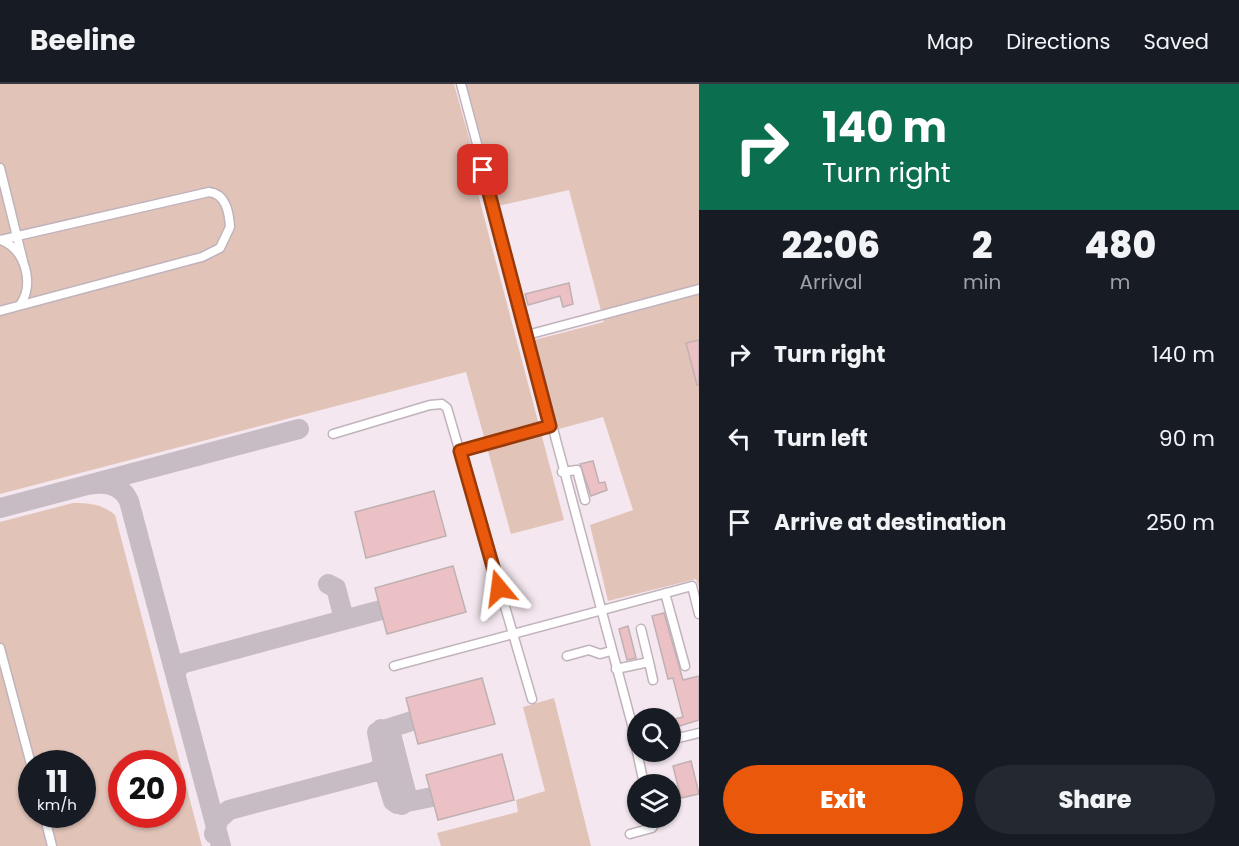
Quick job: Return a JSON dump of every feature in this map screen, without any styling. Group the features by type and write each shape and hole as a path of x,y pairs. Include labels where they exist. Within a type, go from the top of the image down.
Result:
{"lane":[{"path":"461,84 562,472 627,710"},
{"path":"0,168 28,291 20,305"},
{"path":"0,240 209,192 219,195 226,207 229,234 220,248 211,254 0,311"},
{"path":"0,240 14,246 23,261"},
{"path":"527,335 699,289"},
{"path":"28,291 40,299"},
{"path":"333,434 430,405 442,404 447,408 532,699"},
{"path":"460,451 550,426"},
{"path":"562,472 577,470 585,500"},
{"path":"394,666 695,585 699,614"},
{"path":"665,593 686,666"},
{"path":"641,629 653,680"},
{"path":"0,648 27,750"},
{"path":"567,656 589,650 600,654 611,651"},
{"path":"616,669 649,662"},
{"path":"681,737 699,733"},
{"path":"48,828 52,846"},
{"path":"630,834 652,828"}],"shaded area":[{"path":"0,84 454,84 484,192 478,194 564,520 511,534 466,372 0,494"},
{"path":"466,84 699,84 699,587 696,579 608,601 590,525 633,510 603,417 559,429 534,340 604,322 569,190 498,206"},
{"path":"73,503 96,505 115,515 177,750 108,750 108,828 186,828 186,785 202,846 0,846 0,522"},
{"path":"554,698 591,846 441,846 437,833 518,812 516,800 545,791 523,707"}],"building":[{"path":"569,283 573,304 563,307 560,296 528,305 525,294"},
{"path":"699,340 699,385 697,385 686,343"},
{"path":"593,461 599,483 605,482 607,490 591,496 580,464"},
{"path":"434,491 446,536 366,558 355,512"},
{"path":"453,566 466,612 387,634 375,588"},
{"path":"664,613 683,680 699,676 699,720 681,726 681,717 683,717 681,708 673,678 668,679 652,616"},
{"path":"628,626 636,658 627,660 619,629"},
{"path":"482,678 495,724 418,744 406,698"},
{"path":"502,754 514,800 438,820 426,775"},
{"path":"691,761 699,794 681,798 681,774 675,774 673,766"}],"taxiway":[{"path":"0,508 299,429"},
{"path":"88,485 112,485 122,491 129,501 221,846"},
{"path":"328,584 336,588 343,615 352,618"},
{"path":"176,675 177,667 184,663 381,610"},
{"path":"412,721 377,732 383,763 377,771 385,774 393,801 397,804 432,797"},
{"path":"381,729 391,734 407,796 402,805"},
{"path":"214,834 219,819 229,810 377,771"}],"route":[{"path":"483,170 550,426 460,451 499,588"}]}
